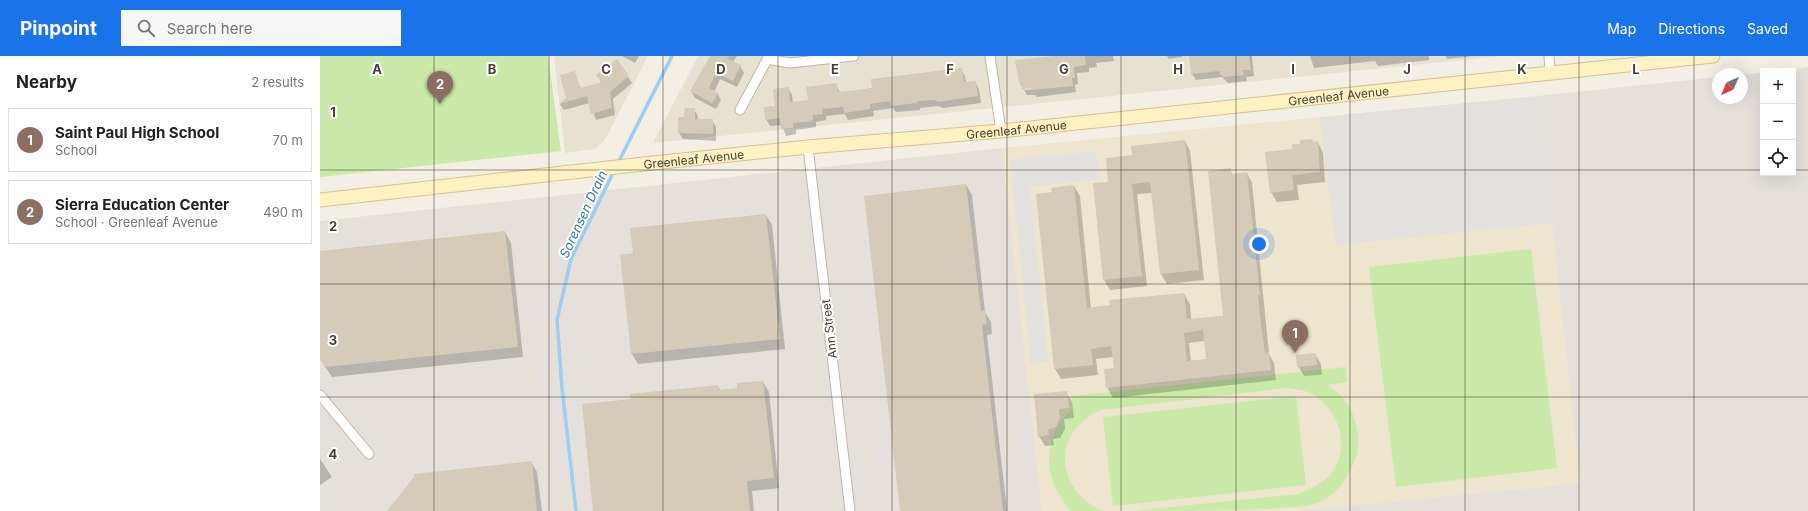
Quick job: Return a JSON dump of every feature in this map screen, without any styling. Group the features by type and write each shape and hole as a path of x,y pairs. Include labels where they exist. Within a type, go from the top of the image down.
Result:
{"main road":[{"name":"Greenleaf Avenue","path":"320,200 808,147 1001,131 1713,56"}],"street":[{"path":"740,110 768,58 790,63 854,56"},
{"path":"990,56 1001,131"},
{"path":"1549,56 1550,73"},
{"name":"Ann Street","path":"808,147 850,511"},
{"path":"320,395 369,454"}],"shaded area":[{"path":"554,56 648,56 605,140 595,149 565,153"},
{"path":"698,56 1501,56 653,143"},
{"path":"1808,67 1808,511 1293,511 1580,483 1538,96 1712,78 1712,104 1748,104 1748,74 1760,72 1760,176 1796,176 1796,68"},
{"path":"1538,96 1580,483 1293,511 1042,511 1002,148"},
{"path":"1538,96 1552,223 1336,245 1320,117"},
{"path":"1002,148 1042,511 320,511 320,221"},
{"path":"1096,151 1100,179 1030,187 1048,361 1031,364 1010,160"}],"green space":[{"path":"320,56 548,56 561,151 320,177"},
{"path":"1531,249 1557,468 1396,487 1369,267"},
{"path":"1346,367 1348,382 1327,385 1341,396 1351,410 1356,424 1358,439 1357,453 1351,469 1342,484 1336,491 1322,501 1299,507 1245,510 1131,511 1299,494 1325,480 1336,466 1340,453 1341,441 1339,428 1334,416 1317,397 1305,391 1286,388 1100,410 1076,428 1067,444 1065,456 1066,468 1076,490 1084,499 1105,511 1071,511 1057,491 1050,470 1050,449 1053,437 1059,424 1072,409 1071,396"},
{"path":"1296,396 1306,485 1113,506 1103,417"}],"building":[{"path":"710,56 729,56 728,59 741,65 733,81 716,73 709,88 718,93 712,103 690,91"},
{"path":"1054,56 1085,56 1086,65 1074,67 1075,78 1072,78 1073,86 1032,90 1031,88 1022,89 1022,83 1019,83 1015,60"},
{"path":"1189,56 1249,56 1251,70 1243,70 1244,75 1223,77 1223,75 1220,75 1220,71 1191,74"},
{"path":"617,59 629,76 610,92 612,108 591,114 587,96 559,104 566,98 560,75 575,71 580,88 602,82 596,75"},
{"path":"962,68 964,82 976,81 978,96 938,102 934,100 917,101 917,103 891,106 890,101 870,104 870,109 844,113 843,107 822,109 823,114 813,115 813,121 793,123 793,128 781,129 780,118 765,120 764,107 775,106 773,89 789,87 790,102 808,100 806,87 837,83 838,92 857,90 872,88 871,79"},
{"path":"685,108 695,108 695,119 713,119 713,134 678,133 678,117 684,117"},
{"path":"1312,139 1313,142 1318,141 1320,172 1292,175 1294,190 1270,193 1265,152 1292,149 1292,144 1300,144 1300,140"},
{"path":"1185,140 1199,270 1160,274 1150,182 1132,184 1142,276 1103,280 1093,183 1108,182 1106,158 1132,155 1131,146"},
{"path":"1231,168 1231,174 1247,172 1260,295 1258,295 1260,316 1265,353 1269,352 1271,370 1106,388 1104,369 1114,368 1111,346 1091,349 1093,365 1054,369 1036,194 1052,192 1051,188 1074,185 1087,308 1110,305 1109,300 1184,293 1187,319 1223,316 1208,171","holes":["1203,330 1206,359 1187,361 1184,333"]},
{"path":"966,184 981,311 985,310 987,324 982,325 1003,511 900,511 864,196"},
{"path":"766,214 780,339 631,354 620,255 633,253 630,228"},
{"path":"505,231 518,347 325,367 320,359 320,251"},
{"path":"1316,353 1317,365 1297,367 1296,355"},
{"path":"763,381 774,478 747,481 750,511 593,511 582,404 631,399 630,394 718,385 719,390 737,388 737,383"},
{"path":"1067,391 1069,408 1059,409 1060,418 1055,428 1048,429 1049,435 1038,437 1034,394"},
{"path":"532,461 537,511 387,511 414,477 414,474"}],"waterway":[{"name":"Sorensen Drain","path":"618,163 672,56"},
{"name":"Sorensen Drain","path":"576,511 562,388 557,320 571,259 614,171"}],"place":[{"name":"Sierra Education Center","path":"440,104"},
{"name":"Saint Paul High School","path":"1295,353"}]}
